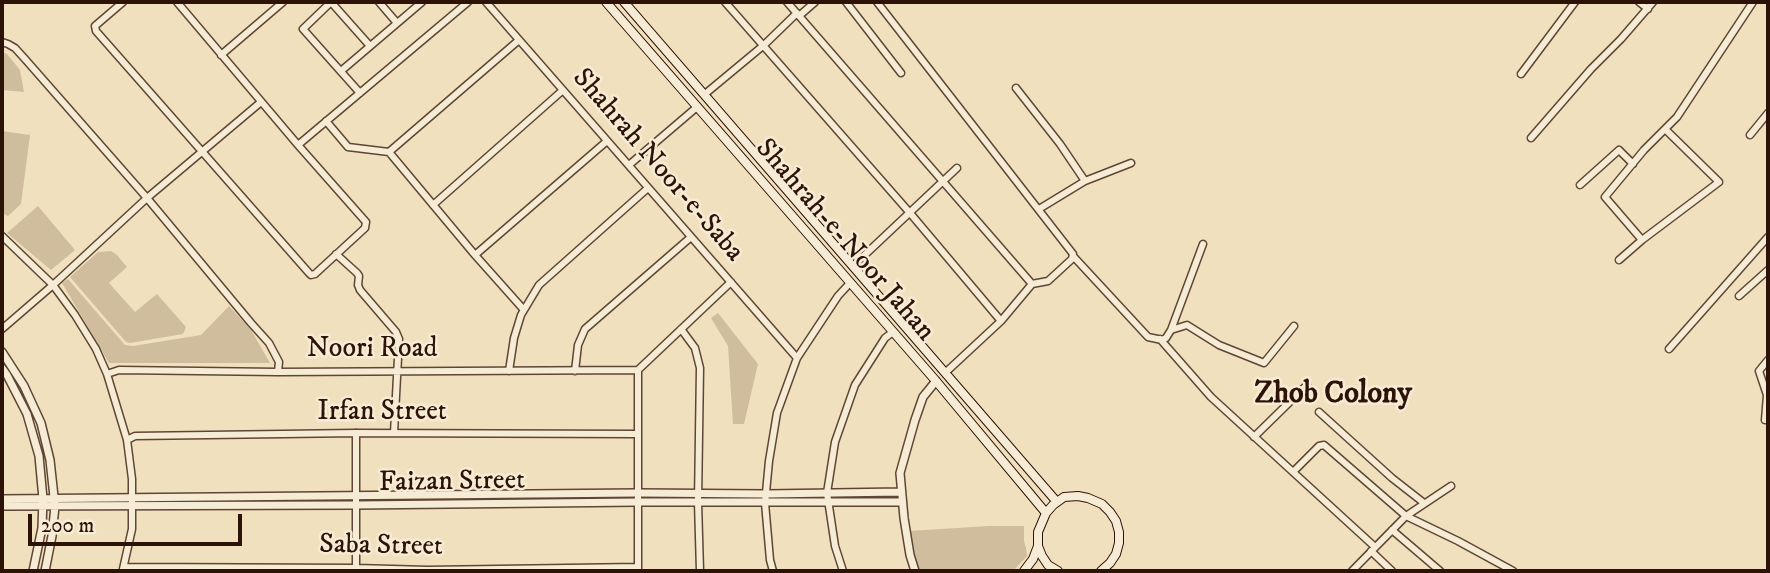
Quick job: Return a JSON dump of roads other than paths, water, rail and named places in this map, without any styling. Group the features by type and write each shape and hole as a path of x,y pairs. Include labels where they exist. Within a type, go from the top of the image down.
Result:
{"main road":[{"name":"Shahrah-e-Noor Jahan","path":"606,2 936,381 1046,513"},
{"name":"Shahrah-e-Noor Jahan","path":"625,3 1057,502"},
{"path":"616,13 625,3"},
{"path":"825,255 835,246"},
{"path":"1024,571 1038,546 1038,532 1046,513 1057,502 1077,496 1102,505 1116,522 1119,543 1116,554 1101,571"},
{"path":"1038,546 1042,556 1054,570"},
{"path":"1110,563 1116,571"}],"street":[{"path":"123,2 95,26 96,31 311,275 315,274 365,228 366,222 177,2"},
{"path":"221,55 283,2"},
{"path":"360,93 303,29 331,2 370,46"},
{"path":"379,2 397,23"},
{"path":"298,145 468,2"},
{"name":"Shahrah Noor-e-Saba","path":"486,2 797,358"},
{"path":"725,2 1000,321"},
{"path":"787,2 1032,284"},
{"path":"705,94 815,2"},
{"path":"846,2 901,73"},
{"path":"877,2 1073,256 1148,337 1160,340 1166,338 1171,330 1203,244"},
{"path":"1521,74 1574,2"},
{"path":"1639,2 1648,9"},
{"path":"1531,138 1653,2"},
{"path":"1642,240 1605,197 1676,117 1753,2"},
{"path":"341,71 419,3"},
{"path":"389,152 519,40"},
{"path":"2,43 8,44 20,54 269,342 279,362 278,372"},
{"path":"1016,88 1085,181"},
{"path":"433,205 563,90"},
{"path":"2,329 147,198 261,102"},
{"path":"628,165 697,107"},
{"path":"1751,135 1768,113"},
{"path":"326,121 348,147 389,152 524,310"},
{"path":"1619,260 1719,182 1665,129"},
{"path":"475,255 607,141"},
{"path":"1580,185 1619,150 1633,164"},
{"path":"1039,209 1085,181 1131,163"},
{"path":"853,266 957,169"},
{"path":"509,371 521,315 539,285 648,188"},
{"path":"2,236 53,285 96,349 107,374 127,440 132,479 132,529 123,569"},
{"path":"575,370 578,345 585,329 691,237"},
{"path":"1670,349 1768,237"},
{"path":"336,254 357,273 360,290 396,332 398,371 394,433"},
{"path":"945,373 1000,321 1032,284 1048,281 1073,256"},
{"path":"1739,296 1768,270"},
{"path":"638,569 638,370 731,282"},
{"path":"773,571 766,498 777,413 797,358 838,296 850,283"},
{"path":"1171,330 1187,325 1219,345 1264,363 1294,326"},
{"path":"681,329 695,348 700,368 700,571"},
{"path":"843,571 835,546 828,498 835,442 855,385 885,338 893,332"},
{"path":"1160,340 1211,397 1293,472 1373,549 1392,571"},
{"path":"2,352 24,386 41,422 50,460 54,502 52,536 45,571"},
{"path":"1765,420 1767,395 1759,371 1768,360"},
{"path":"2,368 27,414 39,456 42,528 33,571"},
{"name":"Noori Road","path":"107,374 118,370 638,370"},
{"path":"915,571 910,555 900,473 923,397 936,381"},
{"path":"1254,437 1307,385"},
{"path":"1319,412 1424,503"},
{"path":"356,433 356,568"},
{"name":"Irfan Street","path":"127,440 135,436 356,433 638,434"},
{"path":"1293,472 1319,446 1324,445 1406,516 1513,571"},
{"path":"1352,571 1406,516 1451,486"},
{"name":"Faizan Street","path":"828,498 901,492"},
{"name":"Faizan Street","path":"2,506 132,498 356,496 828,498 902,502"},
{"name":"Faizan Street","path":"54,502 132,507 638,498"},
{"name":"Faizan Street","path":"2,499 43,503"},
{"path":"1392,530 1440,571"},
{"name":"Saba Street","path":"123,569 638,569"}],"district":[{"name":"Zhob Colony","path":"1333,396"}]}
